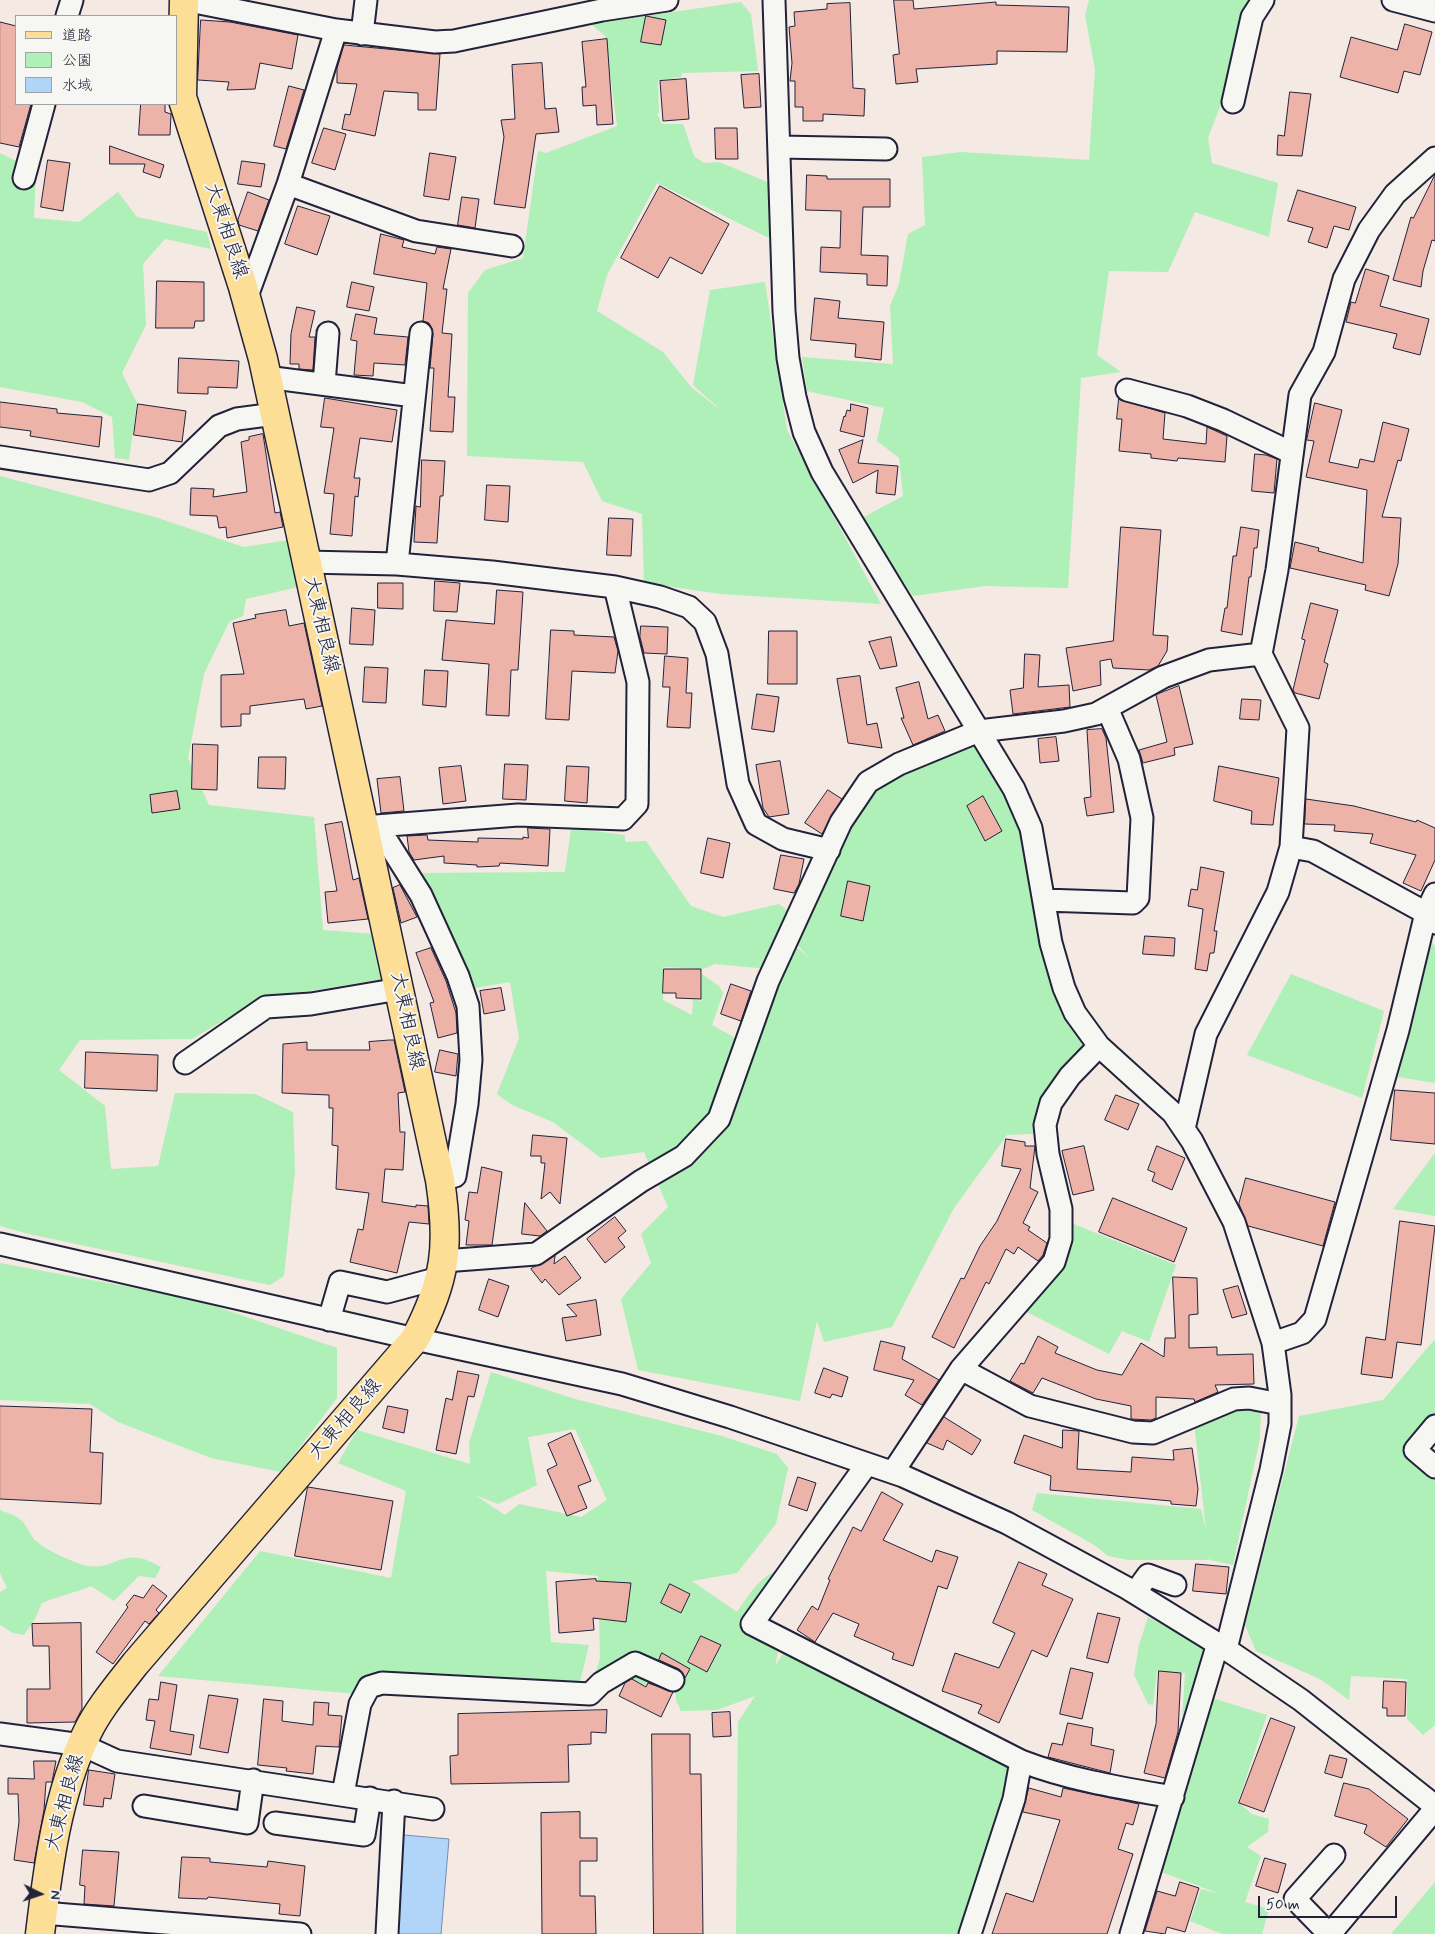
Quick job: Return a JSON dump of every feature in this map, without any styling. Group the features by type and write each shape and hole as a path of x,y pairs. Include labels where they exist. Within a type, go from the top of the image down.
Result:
{"main road":[{"name":"大東相良線","path":"41,1924 63,1798 82,1745 104,1705 135,1664 415,1339 426,1318 442,1270 446,1237 440,1180 331,669 305,562 275,414 246,299 182,97 184,0"}],"street":[{"path":"68,15 72,0"},
{"path":"184,0 336,30 436,42 602,10 667,0"},
{"path":"362,34 366,0"},
{"path":"774,0 786,330 788,358 804,432 822,472 1014,789 1031,828 1051,943 1064,988 1075,1013 1100,1046 1172,1113 1184,1129 1234,1222 1274,1343 1280,1424 1271,1470 1222,1646 1131,1934"},
{"path":"1233,102 1252,17 1263,0"},
{"path":"1394,0 1435,11"},
{"path":"246,299 288,184 336,30"},
{"path":"24,178 44,105"},
{"path":"779,147 886,148"},
{"path":"1184,1129 1206,1034 1278,892 1290,847 1298,728 1261,654 1277,570 1300,395 1324,352 1344,279 1369,230 1395,194 1435,158"},
{"path":"288,184 416,231 512,246"},
{"path":"324,384 328,333"},
{"path":"397,564 421,333"},
{"path":"266,377 414,396"},
{"path":"1126,390 1188,406 1223,420 1292,453"},
{"path":"0,457 149,480 170,473 219,426 237,419 275,414"},
{"path":"305,562 397,564 492,572 615,587 660,597 689,607 705,622 717,654 738,784 756,824 783,839 829,850"},
{"path":"365,835 518,814 623,819 637,804 638,682 615,587"},
{"path":"329,1320 340,1282 387,1292 442,1270 536,1254 641,1182 684,1156 719,1119 768,982 841,822 868,782 899,764 979,731 1096,714 1163,677 1201,663 1261,654"},
{"path":"1044,900 1133,903 1138,898 1142,818 1129,759 1107,708"},
{"path":"365,835 387,841 421,896 458,976 468,1006 471,1060 467,1104 455,1176 440,1180"},
{"path":"1274,1343 1302,1332 1315,1319 1432,910 1313,851 1290,847"},
{"path":"185,1063 266,1007 311,1004 399,989"},
{"path":"892,1472 960,1369 1054,1262 1061,1239 1061,1209 1048,1154 1045,1125 1051,1103 1070,1076 1100,1046"},
{"path":"0,1244 329,1320 622,1384 730,1417 892,1472 1006,1523 1135,1593 1222,1646 1301,1700 1435,1808 1329,1934 1295,1899 1334,1855"},
{"path":"960,1369 1030,1406 1133,1432 1153,1433 1234,1399 1249,1398 1280,1404"},
{"path":"1435,1426 1415,1450 1435,1467"},
{"path":"867,1464 752,1624 1021,1761 1049,1772 1102,1785 1173,1797"},
{"path":"1135,1593 1148,1575 1175,1585"},
{"path":"344,1794 360,1704 368,1686 382,1684 590,1694 601,1683 635,1663 673,1680"},
{"path":"0,1734 82,1745 117,1761 394,1801 433,1809"},
{"path":"970,1934 1014,1799 1021,1761"},
{"path":"144,1806 247,1823 253,1780"},
{"path":"275,1823 364,1835 370,1798"},
{"path":"387,1934 394,1801"},
{"path":"41,1924 300,1934"}],"green space":[{"path":"1089,0 1261,0 1208,138 1212,163 1278,183 1269,237 1195,212 1168,272 1109,271 1097,355 1121,372 1081,378 1068,588 985,586 913,596 860,519 903,496 899,458 877,441 884,408 807,391 802,357 893,364 890,306 899,284 908,234 925,225 922,157 961,152 1089,160 1095,70 1085,15"},
{"path":"741,2 751,14 758,71 682,73 681,77 658,81 659,113 657,114 662,124 683,124 694,156 704,163 719,162 770,183 769,238 657,183 607,275 597,311 663,352 691,387 723,412 693,385 710,290 765,282 787,430 881,604 721,594 644,583 642,514 602,501 583,462 467,456 468,293 485,270 523,258 538,151 546,153 617,126 605,36 591,24"},
{"path":"0,153 36,171 34,218 79,222 118,192 137,217 207,232 211,249 165,239 143,264 146,325 122,373 137,403 129,460 115,458 112,417 82,402 0,387"},
{"path":"0,476 155,517 244,547 289,540 298,587 246,599 243,616 229,622 204,674 188,758 209,805 314,817 323,930 375,934 383,979 260,999 192,1039 80,1040 59,1070 105,1106 111,1169 158,1166 175,1093 255,1094 293,1112 295,1171 284,1276 270,1285 29,1234 0,1226"},
{"path":"973,734 1031,828 1072,1007 1098,1047 1045,1133 1007,1135 954,1208 892,1327 824,1342 817,1321 800,1401 638,1370 621,1299 651,1263 641,1234 668,1207 644,1152 601,1158 553,1122 512,1105 497,1094 519,1038 510,982 470,989 413,873 565,872 571,828 625,835 625,842 646,841 691,906 723,917 779,904 793,915 769,969 715,964 703,969 663,967 663,1000 692,1015 693,999 701,1001 702,974 719,986 723,993 712,1025 741,1041 788,939 810,959 793,940 868,782"},
{"path":"1431,942 1435,946 1435,1083 1398,1077"},
{"path":"1291,974 1384,1011 1362,1098 1247,1055"},
{"path":"1435,1153 1435,1216 1393,1209"},
{"path":"1071,1223 1176,1265 1149,1342 1122,1331 1109,1354 1023,1310"},
{"path":"0,1263 194,1299 337,1348 337,1398 281,1472 211,1458 118,1422 90,1404 0,1400"},
{"path":"1435,1339 1435,1426 1419,1446 1435,1472 1435,1725 1423,1735 1407,1719 1407,1679 1351,1676 1349,1700 1320,1679 1256,1651 1245,1625 1299,1416 1383,1400"},
{"path":"491,1372 575,1399 722,1436 777,1454 788,1468 776,1524 737,1573 692,1581 737,1612 762,1580 775,1571 783,1569 785,1578 770,1622 780,1642 775,1666 787,1648 1014,1758 968,1934 736,1934 738,1722 755,1696 717,1710 681,1711 676,1700 675,1685 673,1684 669,1691 616,1677 593,1681 600,1658 598,1576 546,1571 551,1642 589,1645 577,1694 370,1678 357,1694 158,1676 260,1551 391,1578 406,1491 338,1463 357,1430 470,1464 469,1443","holes":["575,1429 607,1500 581,1517 519,1504 505,1515 475,1495 498,1504 537,1485 528,1437"]},
{"path":"1243,1402 1261,1409 1260,1438 1233,1565 1210,1560 1209,1555 1209,1560 1128,1560 1108,1556 1096,1546 1032,1510 1037,1493 1201,1509 1206,1530 1194,1422"},
{"path":"0,1510 21,1520 34,1539 40,1544 77,1563 98,1566 107,1565 122,1559 138,1558 161,1567 155,1578 139,1576 114,1601 91,1586 42,1603 35,1619 24,1635 13,1633 0,1625 0,1592 7,1588 0,1573"},
{"path":"1148,1617 1207,1649 1192,1729 1182,1722 1185,1673 1157,1671 1153,1705 1148,1704 1134,1675 1139,1645"},
{"path":"1209,1697 1267,1715 1238,1802 1252,1814 1269,1819 1268,1832 1247,1847 1261,1856 1245,1902 1269,1909 1262,1934 1222,1934 1190,1921 1201,1889 1220,1894 1151,1868"},
{"path":"1435,1882 1435,1934 1391,1934"}],"water":[{"path":"404,1835 449,1839 441,1934 396,1934"}],"building":[{"path":"894,0 913,0 914,9 996,2 996,5 1069,7 1067,52 997,51 997,64 916,69 918,82 896,84 893,55 899,54"},
{"path":"850,3 853,88 865,89 864,116 823,114 823,121 803,121 803,107 795,107 795,81 790,81 792,63 789,27 795,26 794,12 827,9 827,4"},
{"path":"646,16 666,20 661,45 641,42"},
{"path":"201,20 230,22 298,35 292,69 260,63 255,89 227,90 229,82 198,80"},
{"path":"0,22 15,26 15,105 31,105 19,147 0,143"},
{"path":"1405,24 1432,32 1420,75 1404,71 1398,93 1340,77 1351,37 1397,50"},
{"path":"607,39 613,124 597,125 596,105 583,106 582,87 586,87 582,42"},
{"path":"344,45 440,54 436,110 418,110 418,93 384,91 375,136 342,129 345,114 350,115 357,84 337,83 337,69"},
{"path":"542,63 545,109 556,108 559,132 536,134 525,208 494,204 504,137 501,120 515,119 512,65"},
{"path":"759,74 761,107 744,108 741,75"},
{"path":"686,79 689,119 663,121 660,81"},
{"path":"289,86 304,90 286,149 274,146"},
{"path":"1290,92 1311,94 1302,156 1277,155 1278,135 1284,136"},
{"path":"141,105 165,105 165,112 171,114 170,135 139,135"},
{"path":"324,128 346,134 335,170 312,163"},
{"path":"715,128 737,128 738,159 716,159"},
{"path":"110,146 164,165 160,178 143,172 145,164 110,164"},
{"path":"430,153 456,157 449,200 424,196"},
{"path":"48,160 70,163 63,211 41,207"},
{"path":"242,161 265,164 261,187 238,184"},
{"path":"807,175 827,176 827,179 890,179 890,207 863,207 861,255 888,256 887,286 867,285 867,274 820,272 821,247 840,248 841,211 806,210"},
{"path":"1435,175 1435,241 1432,240 1423,271 1421,287 1393,280 1411,217 1413,218"},
{"path":"660,186 729,224 702,274 670,257 658,278 621,258"},
{"path":"1298,190 1356,207 1349,230 1334,226 1327,248 1308,242 1313,228 1288,221"},
{"path":"248,192 269,200 258,231 239,225 238,220"},
{"path":"462,197 479,199 475,228 458,225"},
{"path":"298,206 330,216 317,255 285,244"},
{"path":"381,234 404,240 402,247 435,254 437,247 451,249 443,289 447,289 442,333 452,334 448,397 455,397 453,432 430,431 434,368 430,368 433,334 429,323 423,321 427,283 374,274"},
{"path":"1366,269 1389,276 1380,306 1429,319 1420,355 1393,348 1397,334 1346,322 1351,302 1355,303"},
{"path":"157,281 204,282 204,321 195,321 194,328 156,328"},
{"path":"352,282 374,287 369,311 347,307"},
{"path":"815,298 840,301 838,318 884,322 881,360 855,357 856,344 811,340"},
{"path":"297,307 315,311 309,337 315,337 313,370 299,369 299,364 290,364 291,334"},
{"path":"356,314 377,318 374,334 408,337 405,365 374,363 373,376 354,375 357,341 351,340"},
{"path":"179,358 239,361 237,388 208,387 208,394 178,393"},
{"path":"325,398 397,410 392,442 360,438 354,478 360,478 358,497 355,496 352,536 330,534 334,494 324,493 334,428 321,427"},
{"path":"1119,399 1165,413 1163,439 1206,444 1207,427 1227,436 1225,462 1178,458 1177,461 1151,458 1151,454 1119,451 1122,419 1117,419"},
{"path":"0,402 57,409 57,413 102,417 99,447 30,436 31,431 0,427"},
{"path":"1315,403 1342,410 1329,462 1358,468 1360,459 1374,462 1383,422 1409,429 1401,461 1398,460 1382,517 1401,518 1398,564 1389,596 1365,590 1366,585 1290,568 1295,542 1319,548 1318,551 1363,563 1367,490 1306,477 1314,441 1307,440"},
{"path":"138,404 186,411 182,442 134,435"},
{"path":"851,404 868,408 864,437 840,431 844,416 847,410 850,411"},
{"path":"263,434 275,513 280,512 283,527 227,538 226,527 219,528 217,516 190,515 191,488 214,489 213,497 247,492 241,442 249,440 249,437"},
{"path":"863,440 858,463 898,466 895,495 876,493 878,470 853,483 839,450"},
{"path":"1255,454 1277,459 1274,493 1252,491"},
{"path":"422,460 445,461 443,496 440,496 437,543 414,542 416,506 420,507"},
{"path":"487,485 510,486 508,522 485,520"},
{"path":"609,518 633,519 631,556 607,555"},
{"path":"1121,527 1161,530 1153,635 1168,636 1167,651 1158,666 1149,670 1113,668 1111,659 1100,661 1101,685 1073,691 1066,648 1113,641"},
{"path":"1241,527 1259,530 1257,548 1254,548 1251,577 1249,577 1242,635 1221,631 1225,608 1227,608 1233,556 1236,556"},
{"path":"435,581 460,583 457,612 434,611"},
{"path":"378,583 403,583 403,609 378,608"},
{"path":"497,590 523,592 518,670 511,670 509,716 486,715 489,664 442,660 446,620 494,624"},
{"path":"1311,603 1338,610 1324,662 1328,664 1319,699 1295,693 1293,690 1305,640 1302,639"},
{"path":"352,608 375,610 373,645 350,644"},
{"path":"286,610 289,626 304,623 322,706 306,709 304,699 250,706 250,714 241,714 241,726 221,727 221,675 244,674 233,623 256,618 255,615"},
{"path":"641,626 668,627 667,654 644,653 640,637"},
{"path":"551,630 574,631 574,635 614,637 618,651 615,673 572,671 569,720 546,719"},
{"path":"769,631 797,631 797,684 768,684"},
{"path":"891,637 897,666 880,669 869,642"},
{"path":"1025,654 1040,655 1038,687 1069,685 1070,707 1013,714 1010,690 1023,688"},
{"path":"665,656 688,658 686,693 692,693 690,728 667,727 670,687 663,687"},
{"path":"365,667 388,668 386,703 363,702"},
{"path":"425,670 448,671 446,707 423,705"},
{"path":"860,676 867,725 877,723 882,748 848,743 837,679"},
{"path":"919,682 928,719 938,715 945,731 913,745 901,718 904,718 896,688"},
{"path":"1179,686 1193,744 1174,748 1175,755 1143,763 1139,750 1167,742 1156,695"},
{"path":"757,694 779,697 774,732 752,729"},
{"path":"1242,699 1261,700 1259,720 1240,719"},
{"path":"1102,729 1106,738 1114,812 1087,816 1084,798 1091,797 1087,730"},
{"path":"1056,737 1059,761 1040,763 1038,739"},
{"path":"193,744 218,745 217,790 192,789"},
{"path":"259,757 286,757 285,789 258,788"},
{"path":"780,761 789,814 769,817 763,808 756,765"},
{"path":"505,764 528,765 526,800 503,799"},
{"path":"461,766 466,801 443,804 439,768"},
{"path":"567,766 589,767 587,803 565,801"},
{"path":"1219,766 1279,778 1273,825 1251,824 1252,811 1214,801"},
{"path":"400,777 404,811 381,813 377,779"},
{"path":"828,790 842,799 822,834 805,823"},
{"path":"177,791 180,809 152,813 150,795"},
{"path":"983,796 1002,831 985,841 967,806"},
{"path":"1306,799 1354,806 1416,822 1417,820 1435,828 1435,860 1421,891 1403,883 1416,855 1370,843 1373,834 1334,831 1335,825 1305,824"},
{"path":"342,822 353,880 359,878 368,919 328,923 325,892 337,891 325,825"},
{"path":"528,828 550,829 548,866 500,863 499,866 477,867 477,865 444,863 444,856 414,860 409,852 407,836 427,835 428,840 478,842 478,838 528,838"},
{"path":"708,838 730,843 723,878 701,873"},
{"path":"781,855 804,859 799,884 794,893 774,889"},
{"path":"1201,867 1224,872 1214,931 1217,931 1214,953 1210,953 1207,971 1195,969 1203,909 1188,906 1191,889 1197,890"},
{"path":"848,881 870,886 863,921 841,916"},
{"path":"400,885 417,917 401,923 393,888"},
{"path":"1145,936 1175,938 1174,956 1143,954"},
{"path":"431,948 446,981 456,1013 457,1033 438,1038 430,1003 434,1002 416,953"},
{"path":"664,969 701,969 701,999 676,998 676,993 663,993"},
{"path":"731,984 751,991 741,1021 721,1014"},
{"path":"501,988 505,1010 484,1014 480,991"},
{"path":"394,1040 405,1092 398,1093 400,1132 405,1132 403,1170 385,1169 382,1202 416,1207 416,1205 428,1206 429,1224 409,1222 397,1273 350,1262 358,1229 363,1230 369,1193 336,1189 338,1146 332,1145 333,1108 329,1108 329,1095 282,1093 283,1044 307,1042 307,1050 370,1050 369,1042"},
{"path":"440,1050 458,1054 456,1076 435,1072"},
{"path":"86,1052 158,1055 157,1091 85,1088"},
{"path":"1395,1090 1435,1093 1435,1144 1391,1140"},
{"path":"1116,1095 1139,1104 1128,1130 1105,1120"},
{"path":"533,1135 567,1138 560,1204 550,1192 541,1199 545,1163 541,1163 541,1156 531,1156"},
{"path":"1006,1139 1025,1142 1025,1146 1035,1146 1030,1188 1038,1192 1023,1223 1030,1227 1028,1230 1047,1243 1043,1255 1038,1261 1018,1247 1014,1254 1006,1249 989,1284 986,1282 954,1348 932,1337 961,1278 964,1279 980,1246 997,1221 1021,1169 1002,1166"},
{"path":"1084,1146 1094,1190 1073,1195 1062,1151"},
{"path":"1157,1146 1185,1158 1172,1190 1152,1181 1155,1173 1148,1170"},
{"path":"482,1167 502,1172 492,1245 466,1245 469,1221 465,1220 469,1192 477,1193"},
{"path":"1246,1178 1335,1202 1323,1246 1248,1226 1239,1204"},
{"path":"1113,1198 1187,1228 1174,1262 1099,1232"},
{"path":"525,1203 547,1231 540,1236 522,1234"},
{"path":"615,1217 626,1231 618,1238 625,1247 605,1263 587,1239"},
{"path":"1400,1221 1435,1226 1421,1345 1397,1342 1392,1378 1361,1374 1366,1337 1385,1340"},
{"path":"555,1256 554,1264 565,1256 581,1278 559,1295 545,1279 542,1283 531,1269"},
{"path":"1173,1277 1197,1278 1198,1314 1189,1315 1189,1348 1217,1347 1217,1355 1253,1354 1254,1384 1215,1385 1218,1392 1195,1402 1194,1399 1156,1397 1156,1418 1151,1420 1131,1419 1131,1406 1096,1399 1042,1378 1033,1393 1010,1381 1021,1363 1024,1364 1038,1336 1058,1347 1055,1353 1097,1370 1122,1375 1141,1343 1164,1357 1165,1338 1175,1338"},
{"path":"489,1279 509,1286 498,1317 479,1310"},
{"path":"1238,1286 1247,1314 1232,1318 1223,1290"},
{"path":"596,1300 601,1335 566,1341 562,1318 577,1316 567,1305"},
{"path":"881,1341 905,1347 902,1359 939,1380 922,1405 905,1395 914,1380 874,1370"},
{"path":"824,1368 848,1377 842,1397 832,1394 830,1398 815,1393"},
{"path":"458,1371 479,1375 474,1397 468,1396 456,1454 436,1450 446,1398 452,1400"},
{"path":"0,1406 92,1409 90,1452 103,1453 101,1504 0,1499"},
{"path":"388,1406 408,1410 404,1433 383,1428"},
{"path":"944,1417 981,1440 972,1455 947,1440 943,1450 927,1443"},
{"path":"1063,1430 1079,1431 1077,1469 1131,1472 1132,1457 1174,1460 1173,1450 1192,1448 1198,1489 1196,1506 1171,1504 1171,1501 1050,1490 1051,1476 1014,1463 1024,1435 1062,1448"},
{"path":"571,1433 591,1481 578,1486 587,1508 567,1516 547,1470 557,1465 548,1444"},
{"path":"798,1477 816,1483 807,1511 789,1505"},
{"path":"308,1487 393,1501 381,1570 295,1556"},
{"path":"882,1492 903,1504 883,1540 932,1562 936,1550 958,1557 947,1589 938,1586 913,1666 892,1659 894,1653 854,1636 859,1624 833,1613 815,1642 797,1630 812,1606 818,1610 830,1580 828,1579 853,1527 861,1531"},
{"path":"1019,1562 1047,1574 1042,1585 1073,1599 1047,1657 1032,1650 999,1723 978,1713 982,1705 942,1691 955,1653 999,1668 1015,1633 993,1623"},
{"path":"1196,1564 1229,1567 1226,1594 1193,1591"},
{"path":"596,1579 596,1581 631,1583 626,1622 593,1618 594,1630 559,1633 556,1582"},
{"path":"670,1584 690,1594 681,1613 661,1603"},
{"path":"153,1585 167,1596 156,1610 159,1613 149,1624 145,1621 113,1664 96,1652 128,1607 126,1605 134,1595 143,1598"},
{"path":"1098,1613 1120,1618 1108,1663 1087,1658"},
{"path":"81,1623 82,1709 75,1722 27,1723 27,1689 50,1689 49,1646 33,1646 32,1624"},
{"path":"701,1636 721,1645 707,1672 688,1662"},
{"path":"662,1653 690,1669 685,1678 679,1669 659,1660"},
{"path":"1071,1668 1093,1673 1082,1719 1060,1714"},
{"path":"1159,1671 1181,1673 1178,1732 1165,1778 1144,1773 1156,1724"},
{"path":"632,1679 646,1687 648,1683 673,1692 661,1717 619,1696 625,1683"},
{"path":"1384,1681 1406,1682 1405,1716 1387,1716 1387,1708 1383,1708"},
{"path":"161,1682 177,1685 170,1731 194,1735 191,1755 150,1748 155,1721 146,1720 149,1699 158,1700"},
{"path":"209,1695 238,1699 228,1753 200,1748"},
{"path":"264,1699 283,1701 282,1721 313,1725 314,1702 329,1703 328,1715 342,1716 339,1747 316,1746 313,1774 286,1771 287,1768 258,1765"},
{"path":"607,1710 606,1733 591,1732 591,1744 568,1745 569,1782 451,1784 450,1756 458,1755 458,1714"},
{"path":"730,1712 731,1736 713,1737 712,1713"},
{"path":"1271,1718 1295,1727 1264,1812 1239,1803"},
{"path":"1068,1723 1093,1728 1091,1745 1114,1750 1110,1773 1048,1757 1052,1743 1062,1745"},
{"path":"652,1734 690,1734 690,1774 701,1774 703,1934 654,1934"},
{"path":"1330,1755 1347,1759 1342,1778 1325,1773"},
{"path":"34,1761 56,1761 52,1782 46,1782 44,1810 34,1863 14,1860 19,1822 18,1794 8,1794 8,1778 34,1779"},
{"path":"89,1770 115,1774 111,1799 104,1798 103,1807 84,1805"},
{"path":"1344,1783 1369,1789 1408,1819 1386,1847 1364,1833 1367,1825 1335,1816"},
{"path":"1029,1788 1061,1797 1063,1788 1139,1804 1133,1825 1126,1823 1118,1849 1133,1854 1107,1934 992,1934 1006,1893 1033,1902 1060,1820 1023,1812"},
{"path":"580,1812 580,1838 597,1838 597,1861 580,1861 580,1896 595,1896 596,1934 542,1934 541,1813"},
{"path":"83,1850 119,1852 114,1906 84,1904 85,1886 80,1885"},
{"path":"182,1857 210,1858 210,1862 267,1867 268,1861 305,1866 300,1916 279,1914 280,1904 208,1897 207,1899 179,1898"},
{"path":"1265,1858 1286,1864 1278,1893 1256,1886"},
{"path":"1180,1882 1199,1888 1185,1932 1167,1927 1165,1934 1145,1931 1157,1891 1175,1896"}]}
